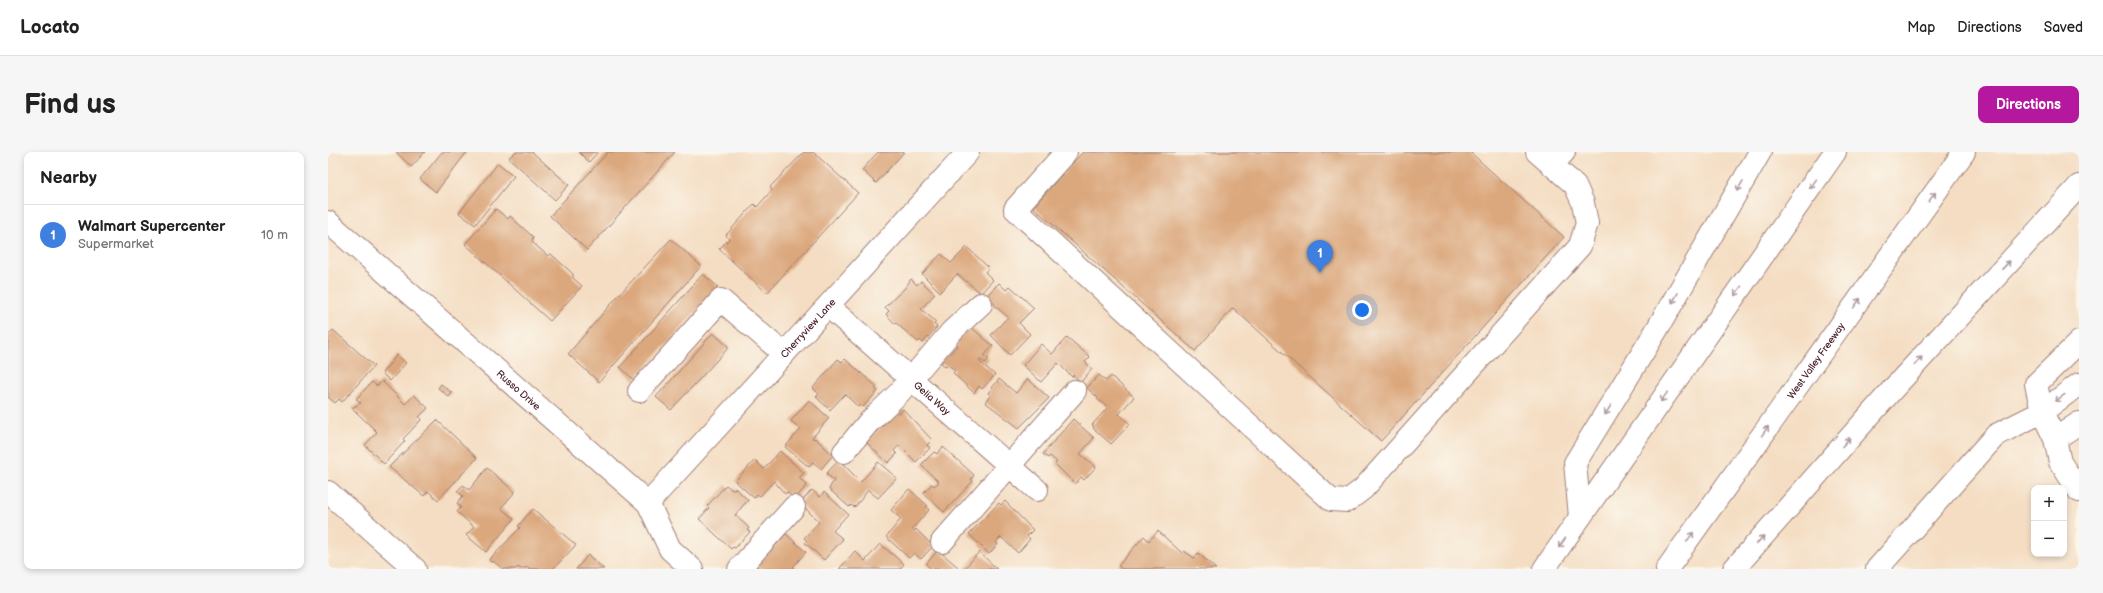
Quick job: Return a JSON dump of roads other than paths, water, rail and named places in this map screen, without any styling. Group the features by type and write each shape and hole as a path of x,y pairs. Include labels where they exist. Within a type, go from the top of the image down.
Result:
{"main road":[{"name":"Cherryview Lane","path":"648,503 968,152"},
{"path":"1066,152 1015,209 1331,500 1347,501 1363,489 1580,246 1587,223 1583,203 1575,184 1551,156"},
{"path":"1580,517 1575,463 1656,332 1760,152"},
{"path":"1544,569 1835,152"},
{"name":"West Valley Freeway","path":"1667,569 1964,152"},
{"path":"1734,569 1892,390 2079,186"},
{"name":"Russo Drive","path":"328,222 648,503 670,549 692,569"},
{"path":"639,390 721,300 784,354"},
{"path":"844,452 952,331 981,304"},
{"name":"Gelia Way","path":"828,306 1037,490"},
{"path":"2079,342 2036,384 2042,412 2055,438 2060,462 2079,491"},
{"path":"1877,569 1996,435 2042,412 2079,384"},
{"path":"942,542 1075,391"},
{"path":"2055,438 2079,423"},
{"path":"328,492 415,569"},
{"path":"739,569 794,507"}],"place":[{"name":"Walmart Supercenter","path":"1320,273"}]}
